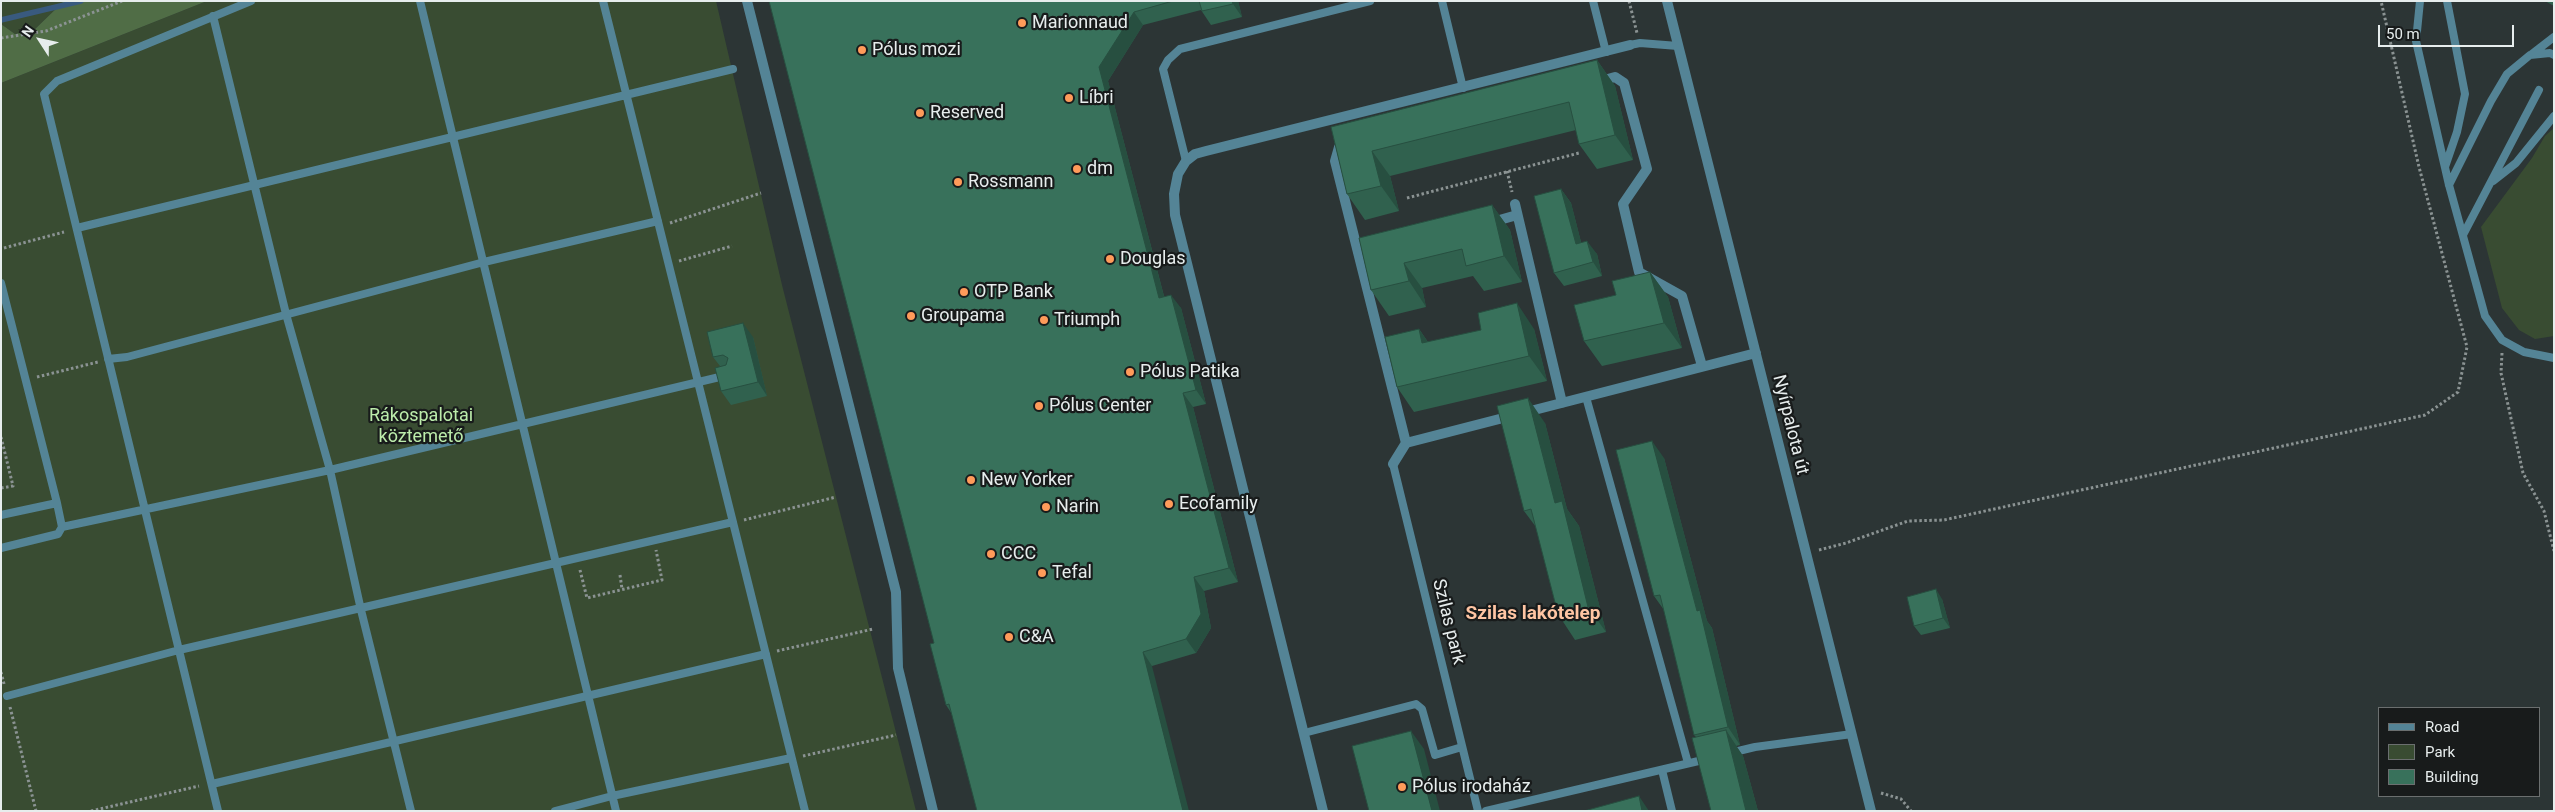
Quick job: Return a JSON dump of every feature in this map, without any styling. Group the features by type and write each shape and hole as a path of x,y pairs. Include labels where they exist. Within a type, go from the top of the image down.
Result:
{"street":[{"path":"747,1 896,592 898,668 934,811"},
{"name":"Nyírpalota út","path":"1667,1 1871,811"},
{"path":"1323,811 1175,216 1174,194 1178,174 1186,161 1195,154 1635,44"},
{"path":"1586,84 1615,77 1624,83 1647,169 1623,204 1639,272 1682,296 1702,366"},
{"path":"1358,142 1340,147 1335,160 1364,256 1406,443 1756,353"},
{"path":"1515,204 1562,403"},
{"path":"1482,224 1517,215"},
{"name":"Szilas park","path":"1393,464 1406,443"}],"lane":[{"path":"218,811 44,94 57,81 251,1"},
{"path":"420,1 616,811"},
{"path":"603,1 805,811"},
{"path":"1186,161 1166,90 1163,69 1168,60 1180,49 1370,1"},
{"path":"1442,1 1463,88"},
{"path":"1593,1 1606,52"},
{"path":"2420,1 2416,41 2449,185 2485,316 2502,340 2524,352 2554,358"},
{"path":"2445,168 2457,132 2464,94 2447,1"},
{"path":"213,16 286,314 330,470 361,610 411,811"},
{"path":"2449,185 2491,101 2508,74 2554,37"},
{"path":"1635,44 1678,46"},
{"path":"2530,55 2554,54"},
{"path":"77,228 733,69"},
{"path":"2463,235 2539,90"},
{"path":"2490,184 2516,163 2554,116"},
{"path":"108,359 126,357 484,262 659,224"},
{"path":"1,283 62,527 58,534 1,548"},
{"path":"62,527 330,470 732,374"},
{"path":"1586,397 1688,763"},
{"name":"Szilas park","path":"1393,464 1478,811"},
{"path":"1,516 57,503"},
{"path":"7,696 179,650 557,565 733,522"},
{"path":"212,784 766,654"},
{"path":"1304,733 1416,704 1422,709 1435,755 1462,747"},
{"path":"1486,811 1755,747 1852,734"},
{"path":"555,811 612,796 791,758"},
{"path":"1662,770 1672,811"}],"path":[{"path":"1,38 46,30 122,1"},
{"path":"1629,1 1635,44"},
{"path":"1806,552 1846,543 1908,521 1944,520 2425,415 2458,392 2467,347 2419,167 2381,1"},
{"path":"1407,198 1579,153"},
{"path":"1506,171 1515,204"},
{"path":"659,224 761,193"},
{"path":"4,248 77,228"},
{"path":"669,264 732,246"},
{"path":"2502,340 2502,374 2523,473 2544,510 2554,552"},
{"path":"37,377 108,359"},
{"path":"1,437 13,486 1,488"},
{"path":"733,522 836,497"},
{"path":"578,559 587,598 662,580 654,540"},
{"path":"620,575 622,589"},
{"path":"766,654 874,629"},
{"path":"1,672 36,811"},
{"path":"791,758 896,735"},
{"path":"91,811 212,784"},
{"path":"1866,789 1902,799 1911,811"}],"green space":[{"path":"1,1 64,1 34,30 15,34 1,24"},
{"path":"64,1 207,1 1,83 1,24 15,34 34,30"},
{"name":"Rákospalotai köztemető","path":"207,1 716,1 782,285 916,811 1,811 1,83"},
{"path":"2554,128 2554,336 2535,339 2519,330 2502,308 2481,227 2532,158 2545,136"}],"building":[{"name":"Pólus Center","path":"769,1 1173,1 1134,12 1099,67 1159,298 1171,295 1196,390 1183,393 1229,568 1194,577 1201,614 1186,639 1143,652 1183,811 977,811 949,704 946,705 930,644 934,643"},
{"path":"1199,1 1232,1 1233,4 1202,11"},
{"path":"1597,60 1615,135 1579,144 1569,102 1372,151 1381,186 1347,194 1331,127"},
{"path":"1561,189 1576,244 1587,241 1593,262 1554,273 1534,196"},
{"path":"1492,205 1504,256 1466,266 1462,249 1404,263 1409,281 1371,290 1359,238"},
{"path":"1650,272 1664,323 1584,341 1574,305 1616,295 1612,281"},
{"path":"1517,303 1529,356 1397,387 1385,337 1419,329 1422,343 1481,330 1478,313"},
{"path":"743,323 758,382 721,391 715,368 726,365 728,358 723,355 713,357 707,332"},
{"path":"1528,398 1555,503 1562,501 1588,607 1558,614 1531,509 1524,511 1497,406"},
{"path":"1652,441 1697,611 1700,610 1728,727 1694,735 1660,595 1654,596 1616,450"},
{"path":"1936,589 1943,618 1914,626 1907,597"},
{"path":"1726,730 1746,811 1711,811 1692,738"},
{"name":"Pólus irodaház","path":"1411,731 1432,811 1369,811 1352,746"},
{"path":"1639,796 1642,811 1584,811"}],"waterway":[{"path":"1,20 81,1"}],"place":[{"name":"Marionnaud","path":"1022,23"},
{"name":"Pólus mozi","path":"862,50"},
{"name":"Líbri","path":"1069,98"},
{"name":"Reserved","path":"920,113"},
{"name":"dm","path":"1077,169"},
{"name":"Rossmann","path":"958,182"},
{"name":"Douglas","path":"1110,259"},
{"name":"OTP Bank","path":"964,292"},
{"name":"Groupama","path":"911,316"},
{"name":"Triumph","path":"1044,320"},
{"name":"Pólus Patika","path":"1130,372"},
{"name":"Pólus Center","path":"1039,406"},
{"name":"New Yorker","path":"971,480"},
{"name":"Ecofamily","path":"1169,504"},
{"name":"Narin","path":"1046,507"},
{"name":"CCC","path":"991,554"},
{"name":"Tefal","path":"1042,573"},
{"name":"C&A","path":"1009,637"},
{"name":"Pólus irodaház","path":"1402,787"}],"district":[{"name":"Szilas lakótelep","path":"1533,614"}]}
